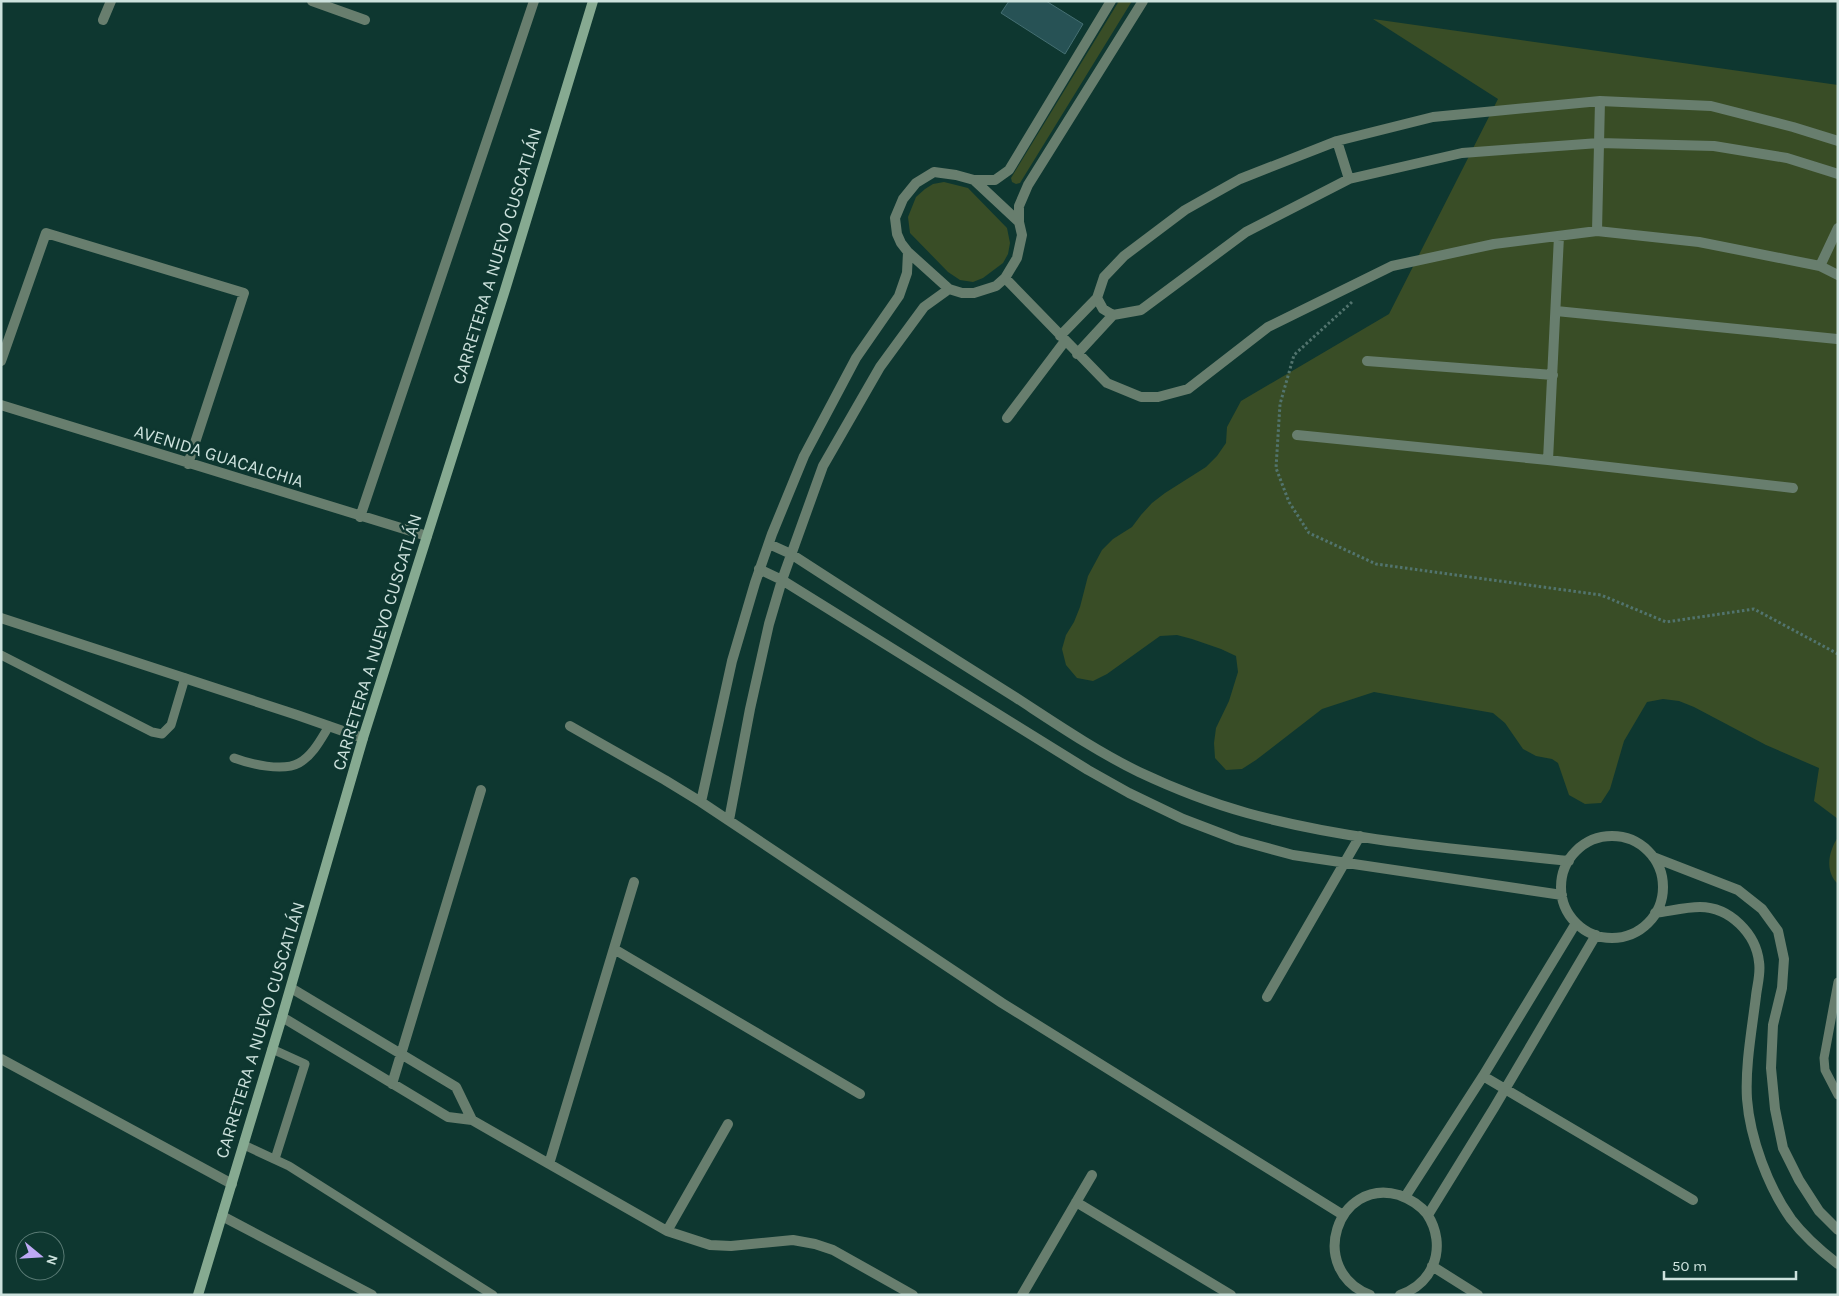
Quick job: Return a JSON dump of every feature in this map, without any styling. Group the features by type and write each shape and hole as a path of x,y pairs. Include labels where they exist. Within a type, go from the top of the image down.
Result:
{"street":[{"path":"103,20 111,1"},
{"path":"312,1 365,20"},
{"path":"360,517 534,1"},
{"name":"CARRETERA A NUEVO CUSCATLÁN","path":"198,1295 291,988 363,738 505,290 593,1"},
{"path":"1111,1 1009,170 995,180 974,180 934,172 916,183 903,199 895,218 897,234 908,252 949,289 962,293 974,293 996,286 1005,278 1017,258 1020,247 1022,235 1019,222 1020,206 1028,185 1143,1"},
{"path":"1597,231 1600,101"},
{"path":"1007,418 1062,338 1097,298 1104,277 1124,256 1185,210 1240,179 1337,141 1433,117 1600,101 1711,106 1793,126 1838,141"},
{"path":"1337,141 1349,179"},
{"path":"1077,354 1113,315 1141,310 1246,232 1349,179 1462,153 1599,143 1714,146 1787,158 1838,174"},
{"path":"974,180 1019,222"},
{"path":"1820,266 1838,228"},
{"path":"1005,278 1107,383 1140,397 1158,397 1188,389 1268,327 1392,266 1494,244 1597,231 1700,242 1820,266 1838,275"},
{"path":"1,362 46,233 244,293 188,464"},
{"path":"1548,460 1559,236"},
{"path":"701,802 732,661 759,569 804,456 856,358 898,296 907,273 908,252"},
{"path":"729,820 769,624 782,580 823,466 880,367 924,307 949,289"},
{"path":"1097,298 1103,309 1113,315"},
{"path":"1556,311 1837,339"},
{"path":"1368,361 1553,374"},
{"name":"AVENIDA GUACALCHIA","path":"1,405 360,517 427,536"},
{"path":"1297,435 1548,460 1793,488"},
{"path":"769,544 791,554 953,659 1100,750 1139,772 1191,794 1247,813 1322,830 1429,846 1569,861"},
{"path":"759,569 782,580 1025,732 1137,796 1183,819 1238,840 1293,855 1562,895"},
{"path":"1,618 363,738"},
{"path":"570,726 701,802 1002,1003 1343,1215"},
{"path":"392,1084 481,790"},
{"path":"1267,997 1360,836"},
{"path":"1653,857 1658,866 1663,885 1660,904 1642,928 1634,933 1615,938 1596,936 1576,923 1566,910 1561,883 1563,872 1569,861 1576,851 1586,843 1610,836 1634,841 1653,857 1738,890 1762,909 1778,931 1784,959 1782,988 1773,1025 1771,1068 1775,1109 1783,1148 1799,1180 1819,1211 1838,1230"},
{"path":"549,1164 634,882"},
{"path":"1655,913 1702,907 1724,912 1742,926 1754,943 1760,963 1749,1056 1747,1098 1752,1136 1769,1181 1791,1219 1820,1250 1838,1264"},
{"path":"1405,1197 1483,1076 1576,923"},
{"path":"1428,1216 1596,936"},
{"path":"614,949 860,1094"},
{"path":"291,988 456,1088 472,1120"},
{"path":"282,1017 448,1118 472,1120 667,1231 710,1245 731,1246 793,1240 815,1244 833,1250 913,1295"},
{"path":"1,1058 232,1184"},
{"path":"1483,1076 1693,1200"},
{"path":"667,1231 728,1124"},
{"path":"1022,1295 1092,1175"},
{"path":"1370,1295 1351,1284 1341,1271 1335,1256 1335,1235 1343,1215 1356,1203 1371,1195 1383,1193 1405,1197 1422,1208 1428,1216 1436,1235 1437,1245 1432,1266 1420,1283 1400,1295"},
{"path":"1076,1202 1231,1295"},
{"path":"222,1216 372,1295"},
{"path":"1432,1266 1478,1295"}],"lane":[{"path":"1,655 152,732 162,734 171,725 185,678"},
{"path":"234,758 249,764 284,767 299,763 314,750 329,726"},
{"path":"1838,982 1824,1058 1825,1070 1838,1095"},
{"path":"272,1049 304,1064 275,1159"},
{"path":"244,1145 289,1166 493,1295"}],"path":[{"path":"1357,298 1294,355 1280,404 1276,468 1289,502 1309,533 1376,564 1601,595 1666,622 1754,609 1838,654"}],"green space":[{"path":"1119,1 1132,1 1020,183 1012,182 1011,178"},
{"path":"1373,19 1838,85 1838,819 1814,801 1819,768 1766,745 1679,701 1663,699 1647,702 1624,741 1610,789 1601,803 1585,804 1569,795 1558,763 1552,759 1536,756 1523,749 1505,723 1493,713 1374,692 1322,709 1242,769 1226,770 1215,758 1214,743 1216,728 1229,701 1238,672 1236,656 1221,649 1177,635 1160,636 1107,674 1093,681 1077,678 1066,665 1062,649 1066,635 1080,607 1088,576 1102,550 1113,539 1132,527 1152,503 1206,467 1217,456 1226,443 1227,427 1241,401 1389,314 1498,99"},
{"path":"944,182 968,188 1007,228 1010,243 1008,254 1003,263 983,278 973,282 960,280 948,272 910,233 908,217 916,197 933,184"},
{"path":"1838,837 1838,884 1831,873 1829,861 1832,848"}],"building":[{"path":"1009,1 1046,1 1083,24 1065,54 1001,13"}]}
